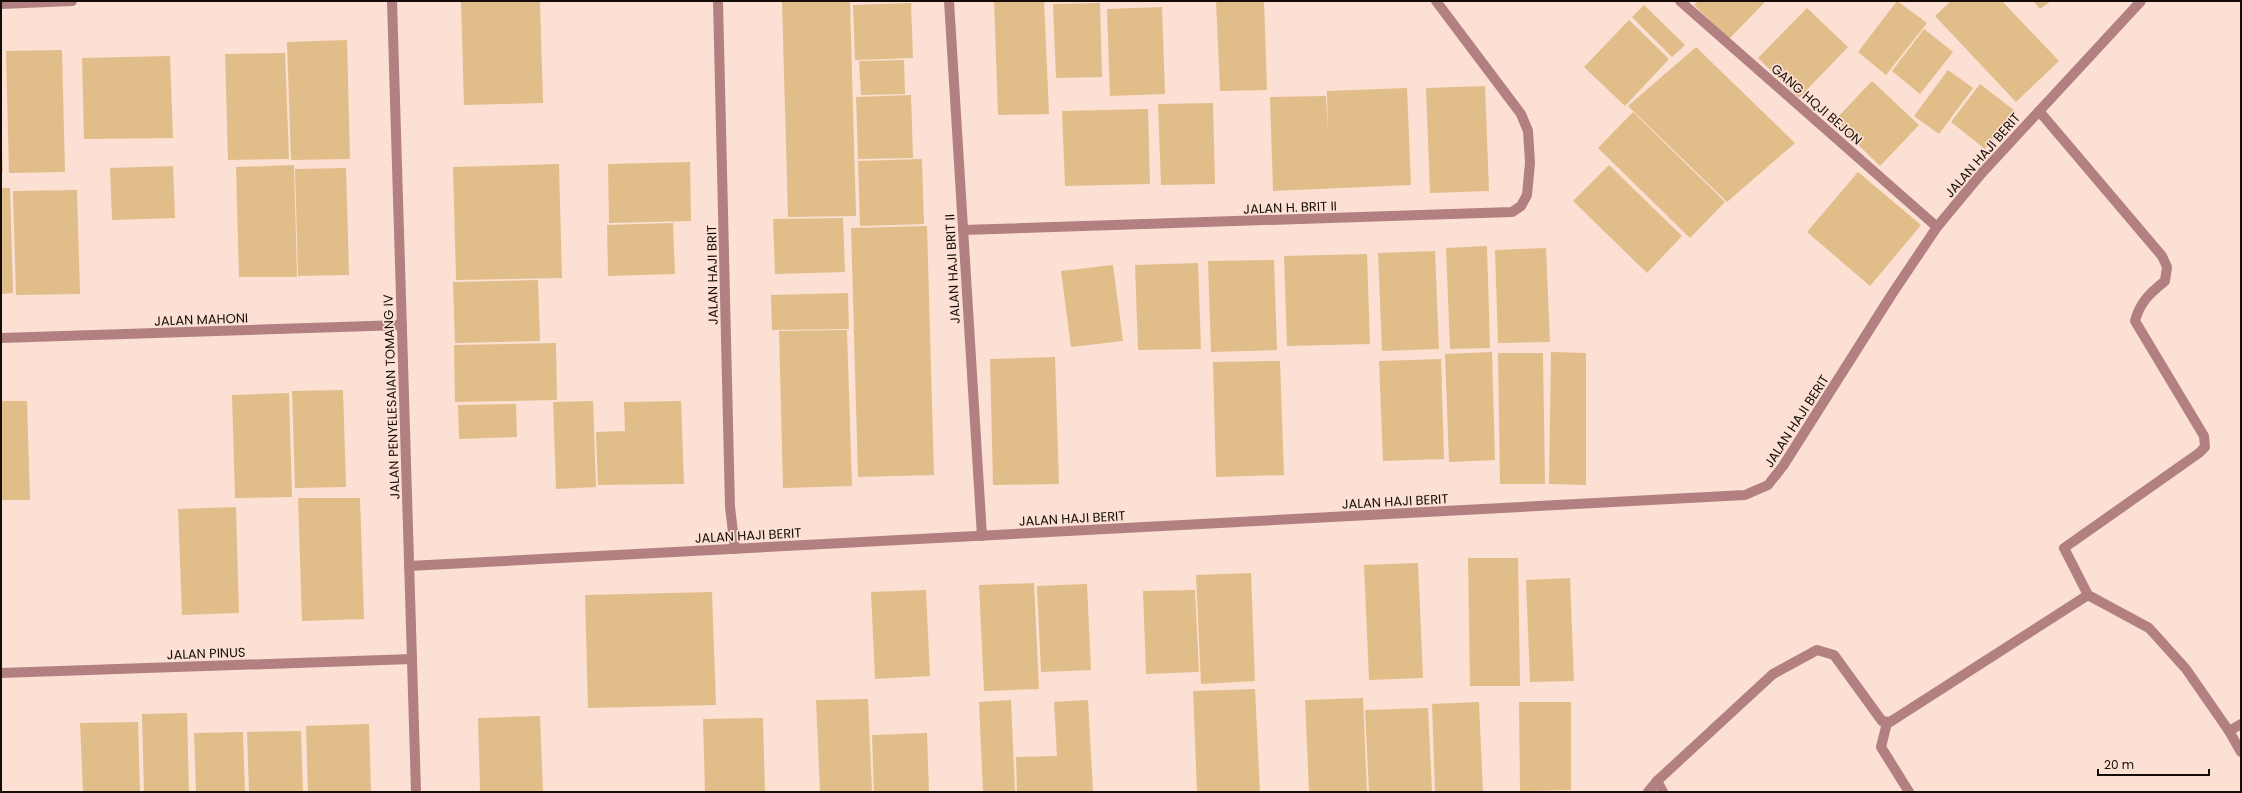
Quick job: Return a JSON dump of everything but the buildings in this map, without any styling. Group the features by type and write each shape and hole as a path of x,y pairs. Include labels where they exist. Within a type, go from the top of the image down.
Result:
{"street":[{"path":"1,4 72,1"},
{"name":"JALAN PENYELESAIAN TOMANG IV","path":"392,1 416,792"},
{"name":"JALAN HAJI BRIT","path":"718,1 730,506 735,549"},
{"name":"JALAN HAJI BRIT II","path":"949,1 982,536"},
{"name":"JALAN H. BRIT II","path":"963,230 1512,212 1521,206 1527,195 1530,163 1528,131 1521,114 1436,1"},
{"name":"GANG HQJI BEJON","path":"1680,1 1937,227"},
{"name":"JALAN HAJI BERIT","path":"409,566 1745,495 1768,486 1783,466 1892,294 1937,227 1981,174 2141,1"},
{"path":"2039,111 2167,267 2165,281 2147,296 2138,308 2136,321 2204,436 2205,447 2064,548 2088,595 2149,628 2186,669 2229,731 2241,752"},
{"name":"JALAN MAHONI","path":"1,338 402,325"},
{"path":"1648,792 1657,781 1773,674 1817,650 1834,655 1882,722 1887,722 2036,630 2088,595"},
{"name":"JALAN PINUS","path":"1,673 412,659"},
{"path":"1887,722 1881,747 1909,792"},
{"path":"2229,731 2241,724"},
{"path":"1657,781 1663,792"}]}
